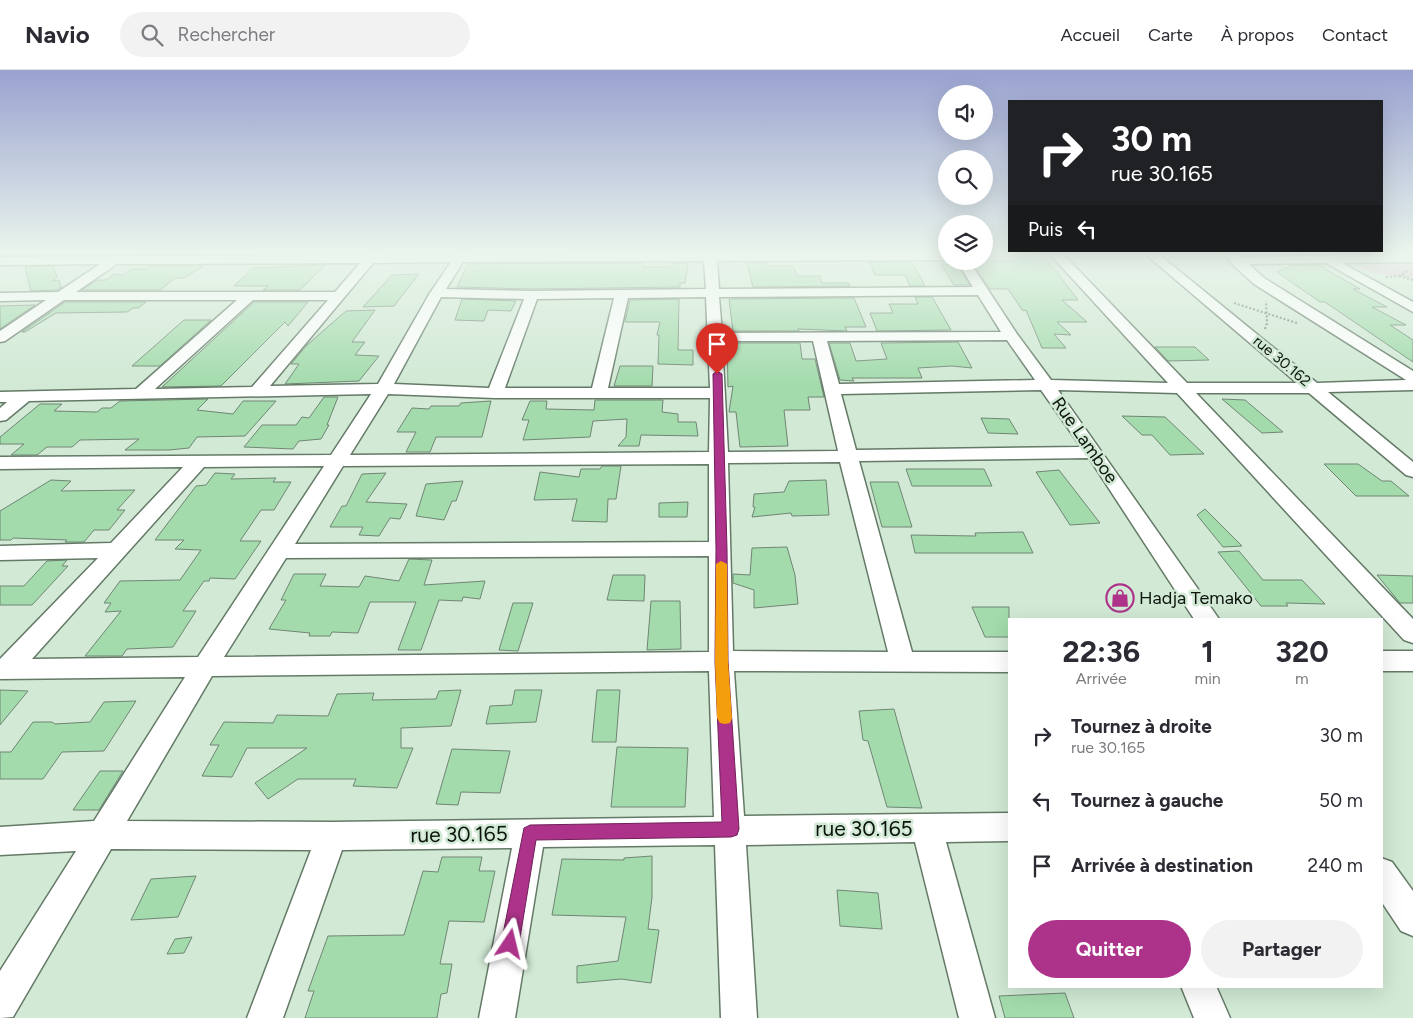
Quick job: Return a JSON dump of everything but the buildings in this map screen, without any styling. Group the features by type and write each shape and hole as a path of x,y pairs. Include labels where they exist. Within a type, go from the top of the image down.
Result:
{"street":[{"path":"0,297 46,296"},
{"path":"0,338 61,296"},
{"path":"140,394 250,296"},
{"path":"258,390 337,296"},
{"path":"0,1004 204,668 383,389 435,296"},
{"path":"495,393 532,296"},
{"path":"599,393 621,296"},
{"path":"713,296 722,549 721,661 731,829 739,1018"},
{"name":"Rue Lamboe","path":"986,296 1011,336 1094,452 1207,618"},
{"path":"1096,296 1413,634"},
{"name":"rue 30.162","path":"1203,296 1413,471"},
{"path":"1284,296 1413,378"},
{"path":"1392,296 1413,308"},
{"path":"715,337 1011,336"},
{"path":"819,338 903,663"},
{"path":"832,389 1047,385 1183,388 1314,388 1413,385"},
{"path":"0,397 258,390 383,389 495,393 718,393"},
{"path":"0,416 25,396"},
{"path":"0,463 718,458 1094,452"},
{"path":"4,669 119,550 198,462"},
{"path":"280,551 722,549"},
{"path":"0,553 119,550"},
{"path":"4,669 721,661 1008,662"},
{"path":"1383,661 1413,661"},
{"name":"rue 30.165","path":"0,841 101,836 332,836 731,829 1008,827"},
{"path":"927,828 977,1018"},
{"path":"497,1018 530,833"},
{"path":"265,1018 332,836"},
{"path":"1383,877 1413,919"},
{"path":"1199,988 1212,1018"}],"path":[{"path":"1253,337 1262,334 1267,323 1265,296"}],"slow traffic":[{"path":"721,564 721,661 725,718"}],"place":[{"name":"Hadja Temako","path":"1120,598"}],"route":[{"path":"510,944 530,833 731,829 721,661 722,549 717,374"}]}
